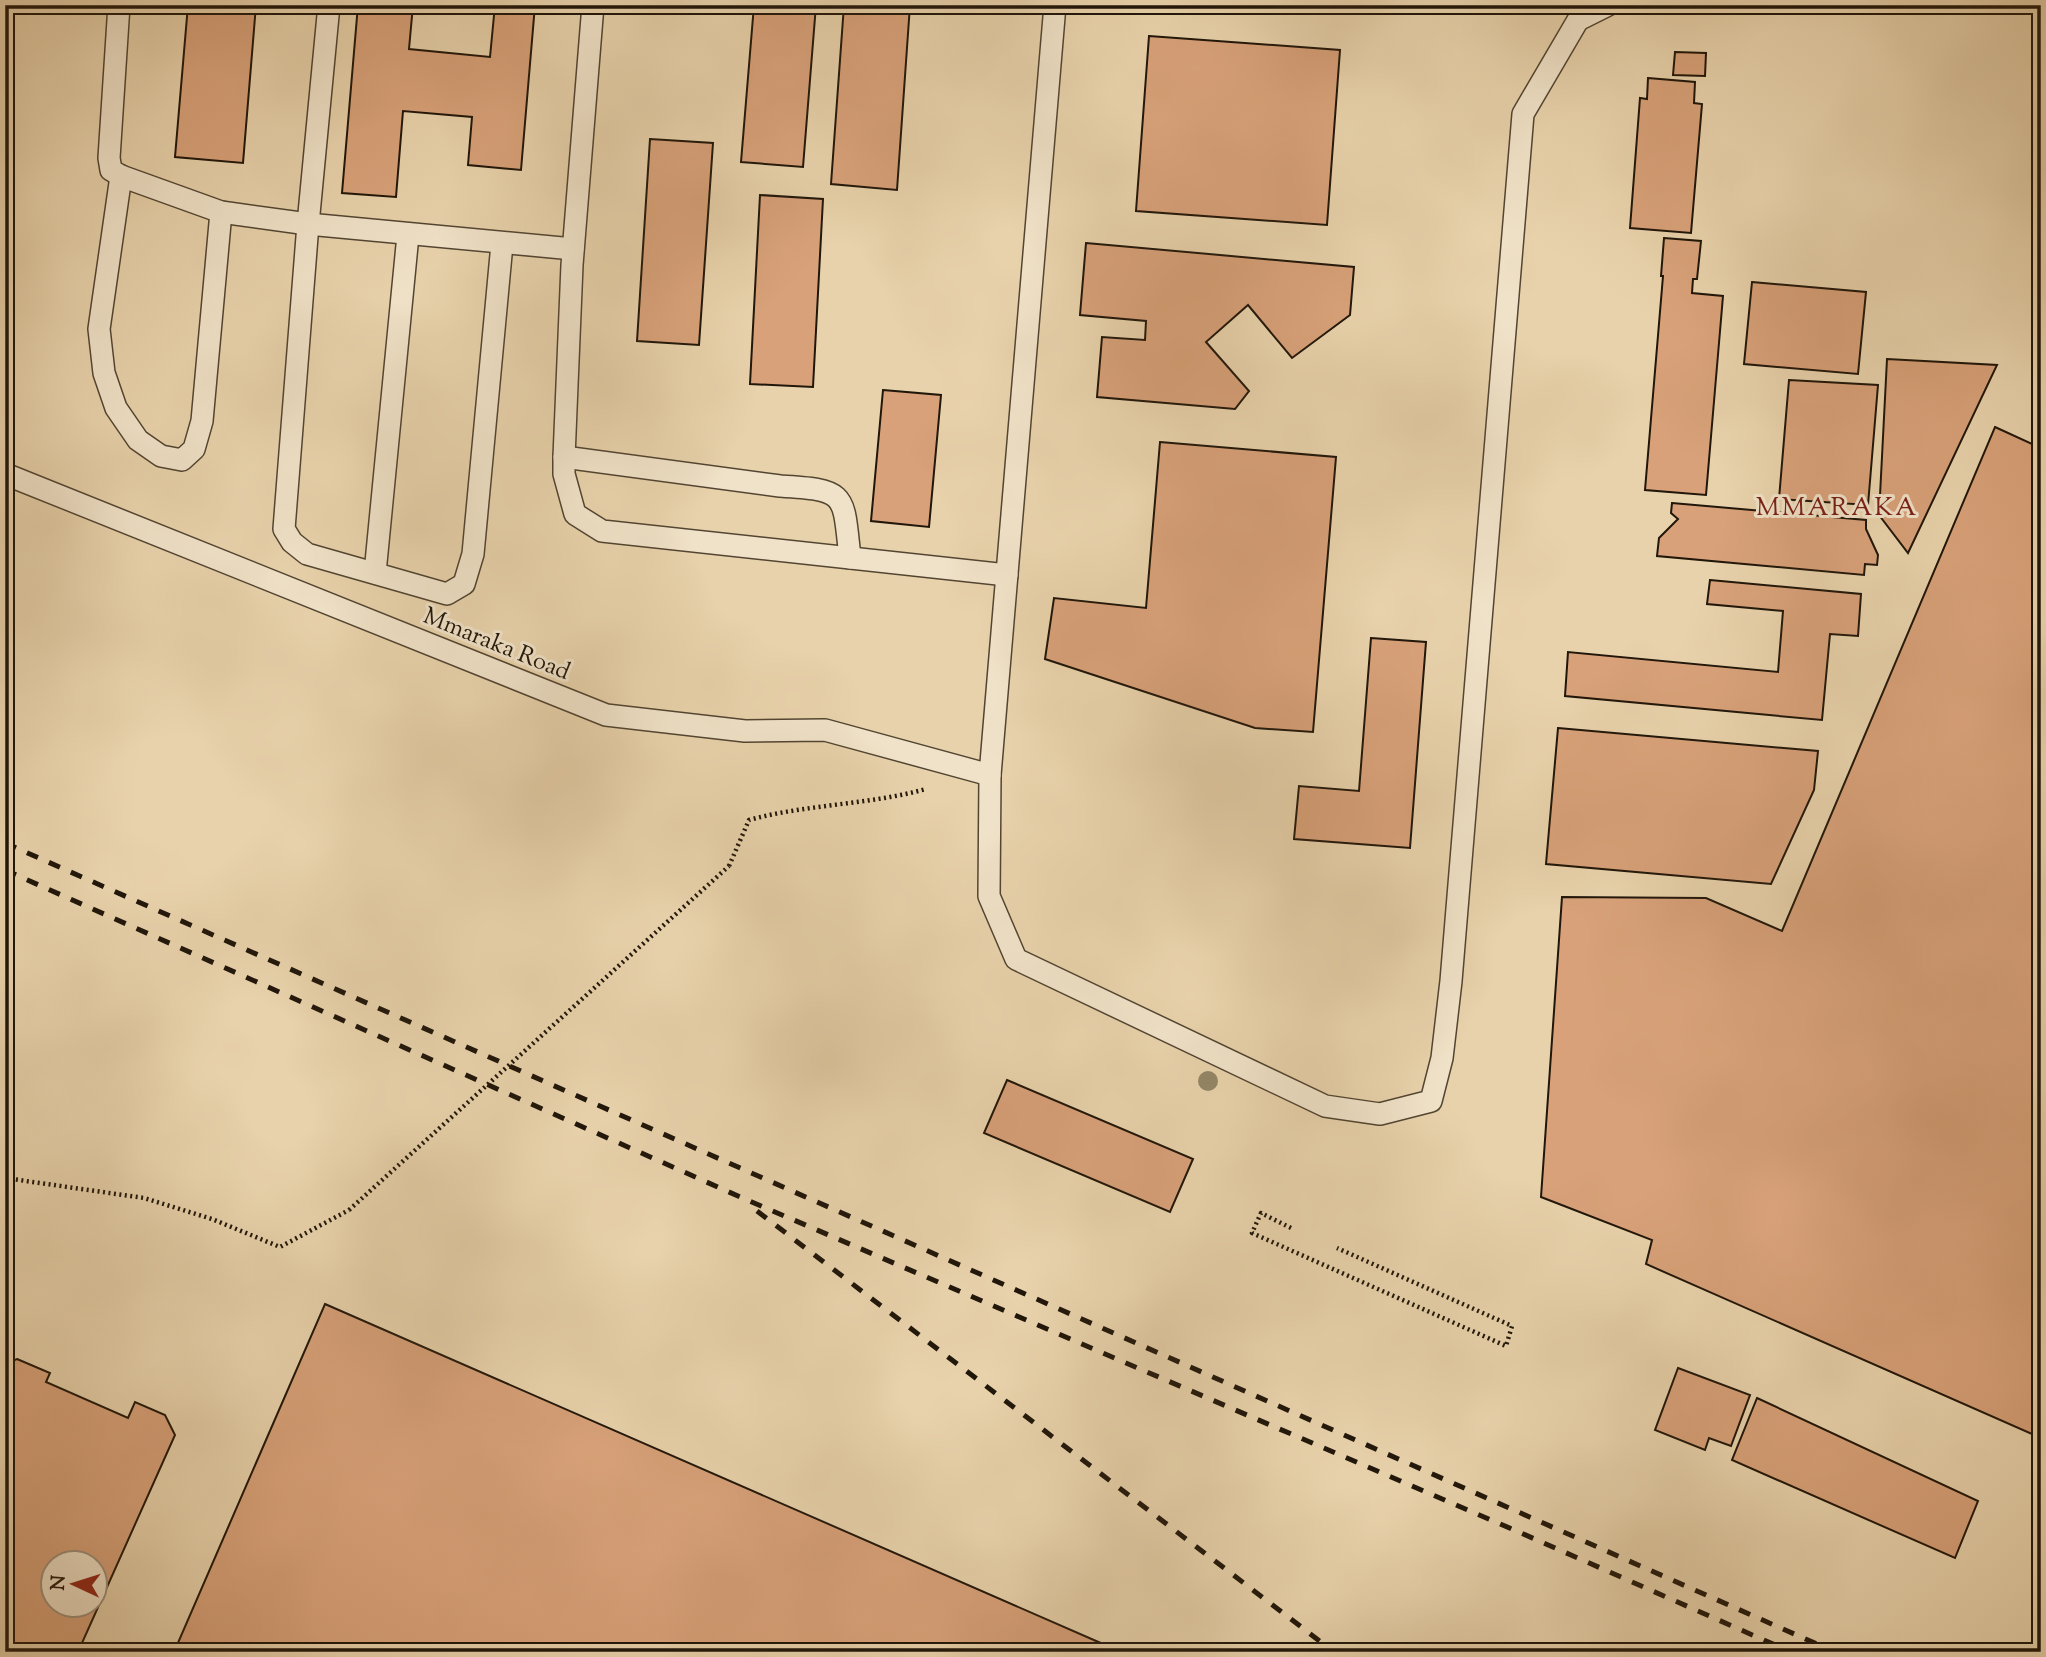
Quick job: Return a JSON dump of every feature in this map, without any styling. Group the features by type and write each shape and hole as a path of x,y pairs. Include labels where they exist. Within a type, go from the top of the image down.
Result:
{"lane":[{"path":"119,5 109,158 111,170 121,176 221,212 408,235 573,249"},
{"path":"329,5 308,224 284,529 292,542 307,554 447,594 464,584 473,554 502,244"},
{"path":"593,5 573,249 564,474 575,514 602,531 1007,575"},
{"path":"1055,5 990,775 989,896 1016,959 1325,1106 1380,1114 1431,1101 1442,1058 1451,981 1523,114 1578,20 1608,5"},
{"path":"121,176 99,329 104,373 116,408 138,440 161,456 182,460 194,449 202,421 221,212"},
{"path":"375,573 408,235"},
{"path":"565,457 830,492 844,506 850,558"},
{"name":"Mmaraka Road","path":"5,474 606,715 745,731 825,730 990,775"}],"path":[{"path":"5,1178 144,1198 212,1219 279,1247 349,1210 729,866 749,820 790,810 891,799 926,789 955,765"},
{"path":"1291,1228 1261,1213 1252,1233 1506,1346 1511,1326 1337,1248"}],"building":[{"path":"188,5 256,5 243,163 175,157"},
{"path":"358,5 413,5 409,49 490,57 495,5 535,5 521,170 468,165 472,117 403,111 396,197 342,193"},
{"path":"754,5 816,5 803,167 741,162"},
{"path":"844,5 910,5 897,190 831,184"},
{"path":"1241,5 1334,5 1333,12"},
{"path":"1149,36 1340,50 1327,225 1136,211"},
{"path":"1675,52 1706,53 1705,76 1673,75"},
{"path":"1648,78 1695,82 1694,103 1702,104 1691,233 1630,228 1640,98 1647,99"},
{"path":"650,139 713,143 699,345 637,341"},
{"path":"760,195 823,199 813,387 750,384"},
{"path":"1664,238 1701,241 1697,279 1693,279 1692,293 1723,296 1706,495 1645,490"},
{"path":"1086,243 1354,267 1350,315 1292,358 1248,305 1206,342 1249,391 1235,409 1097,397 1102,337 1145,340 1146,321 1080,315"},
{"path":"1752,282 1866,292 1858,374 1744,364"},
{"path":"1887,359 1997,365 1908,553 1879,515"},
{"path":"1789,380 1878,385 1868,505 1779,499"},
{"path":"883,390 941,395 929,527 871,521"},
{"path":"1995,427 2041,448 2041,1438 1646,1264 1652,1240 1541,1197 1562,897 1706,898 1782,931"},
{"path":"1160,442 1336,457 1313,732 1255,728 1045,659 1054,598 1146,608"},
{"path":"1672,503 1866,520 1866,529 1878,555 1877,565 1865,564 1864,575 1657,556 1659,538 1678,519 1671,513"},
{"path":"1710,580 1861,594 1858,636 1830,634 1822,720 1565,696 1568,652 1778,672 1783,611 1707,604"},
{"path":"1371,638 1426,642 1410,848 1294,839 1299,786 1359,791"},
{"path":"1558,728 1818,751 1814,790 1771,884 1546,864"},
{"path":"1007,1080 1193,1159 1170,1212 984,1133"},
{"path":"325,1304 1103,1644 1119,1652 174,1652"},
{"path":"17,1359 50,1373 46,1382 128,1418 135,1402 165,1415 175,1435 108,1585 108,1548 38,1548 38,1618 93,1618 78,1652 5,1652 5,1364"},
{"path":"1678,1368 1750,1395 1731,1446 1709,1438 1705,1450 1655,1430"},
{"path":"1757,1398 1978,1501 1955,1558 1732,1460"}],"railway":[{"path":"5,843 1835,1652"},
{"path":"5,870 738,1196 1791,1652"},
{"path":"757,1211 1334,1652"}],"district":[{"name":"MMARAKA","path":"1837,506"}]}
